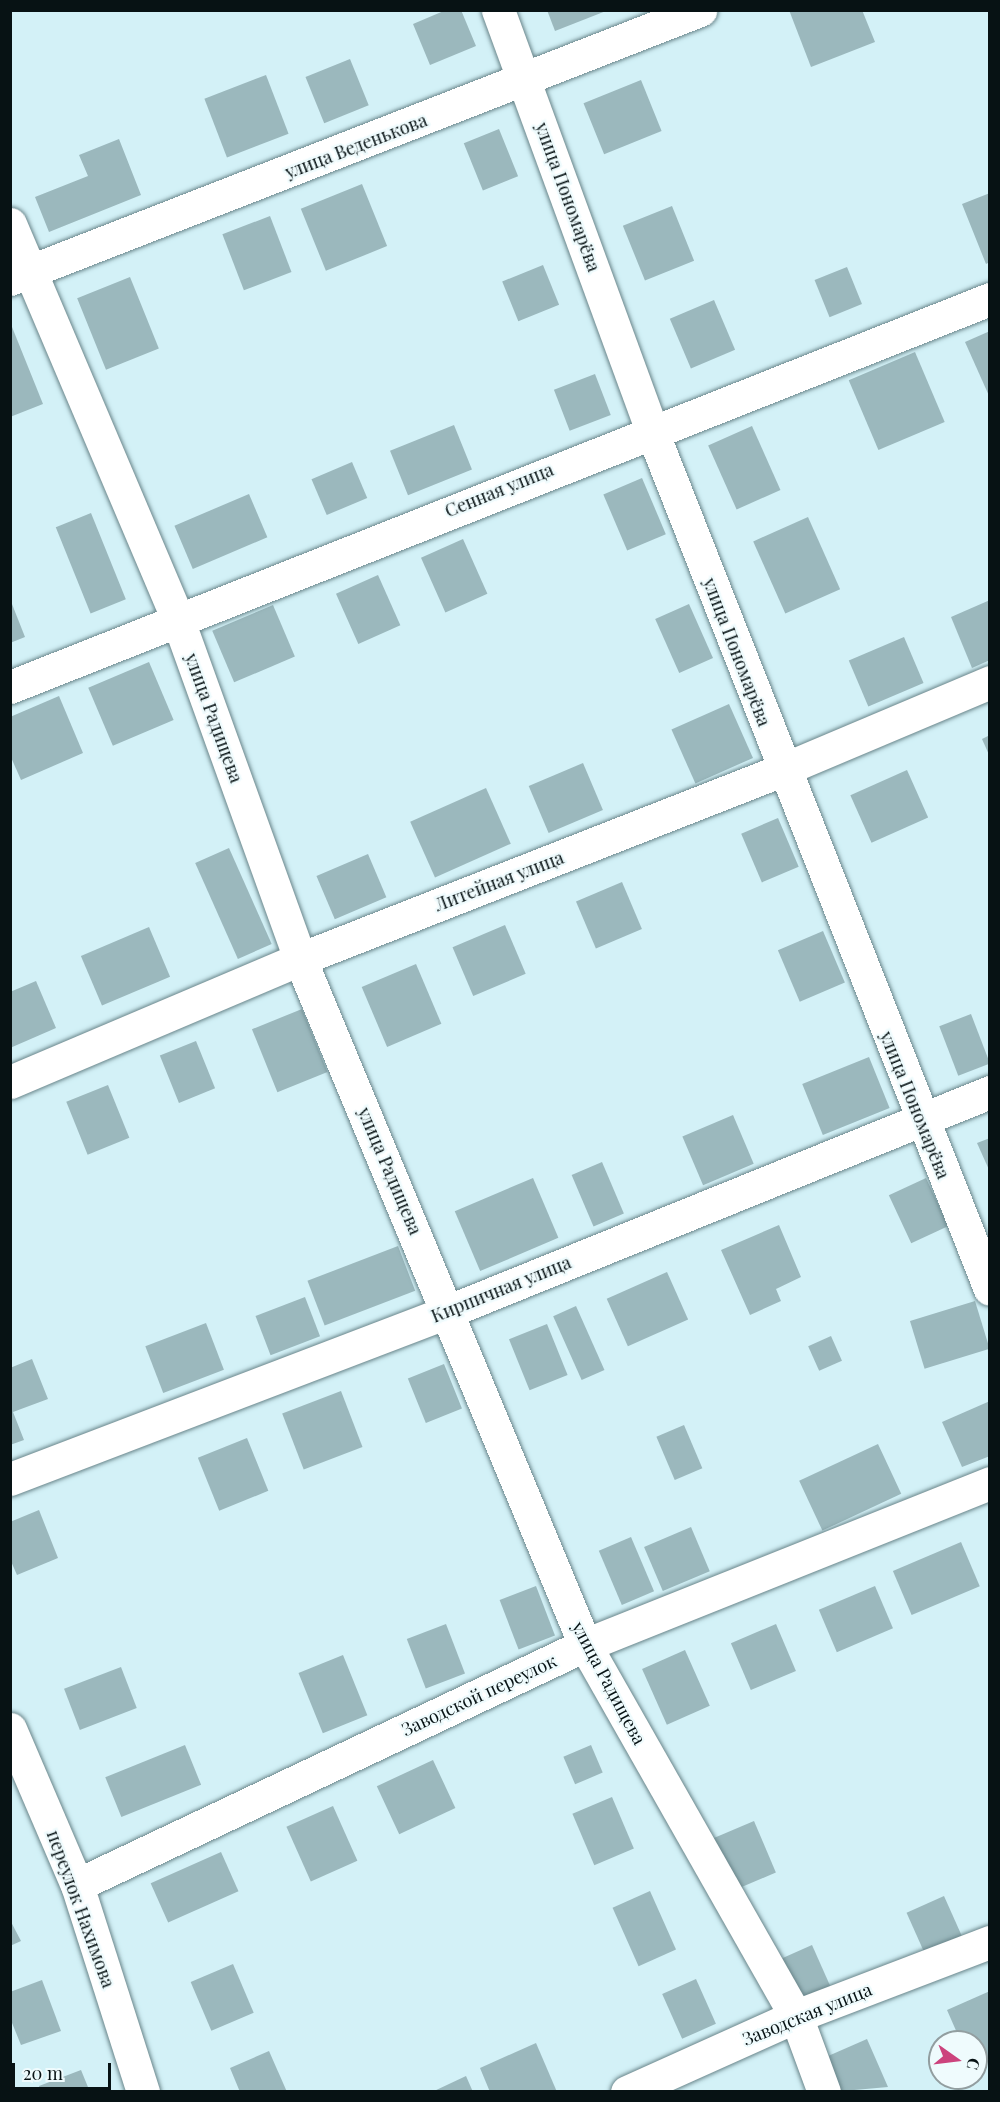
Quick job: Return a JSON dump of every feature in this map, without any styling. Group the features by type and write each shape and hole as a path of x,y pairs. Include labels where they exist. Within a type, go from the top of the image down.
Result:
{"street":[{"name":"улица Пономарёва","path":"498,10 526,81 651,429 921,1121 990,1289"},
{"name":"улица Веденькова","path":"20,275 526,81 700,10"},
{"name":"улица Радищева","path":"10,224 20,275 178,620 300,959 449,1311 585,1645 796,2016 824,2091"},
{"name":"Сенная улица","path":"10,687 651,429 990,299"},
{"name":"Литейная улица","path":"10,1082 300,959 783,770 990,682"},
{"name":"Кирпичная улица","path":"10,1479 449,1311 990,1092"},
{"name":"Заводской переулок","path":"76,1885 585,1645 990,1483"},
{"name":"переулок Нахимова","path":"10,1729 76,1885 143,2091"},
{"name":"Заводская улица","path":"627,2091 796,2016 990,1942"}],"building":[{"path":"446,10 461,10 476,46 430,65 413,24"},
{"path":"547,10 606,10 606,11 555,31"},
{"path":"789,10 862,10 875,42 811,67"},
{"path":"350,59 369,105 324,123 305,77"},
{"path":"266,75 289,134 227,157 204,99"},
{"path":"641,80 662,131 604,154 584,103"},
{"path":"499,129 518,176 483,191 464,143"},
{"path":"119,139 141,195 49,232 35,197 88,176 79,155"},
{"path":"362,184 387,246 326,271 301,209"},
{"path":"990,193 990,262 986,264 962,204"},
{"path":"672,206 694,261 645,281 623,226"},
{"path":"270,216 292,272 244,290 222,234"},
{"path":"543,265 559,305 518,321 502,281"},
{"path":"847,267 862,304 830,317 815,280"},
{"path":"130,277 159,348 106,370 77,298"},
{"path":"714,300 735,350 691,368 670,319"},
{"path":"10,322 43,404 10,417"},
{"path":"990,331 990,398 965,342"},
{"path":"915,352 945,422 878,450 849,380"},
{"path":"595,374 611,415 570,431 554,390"},
{"path":"454,425 472,470 408,495 390,451"},
{"path":"752,426 780,490 737,509 708,446"},
{"path":"352,462 367,498 327,515 311,479"},
{"path":"642,478 666,534 627,551 603,494"},
{"path":"249,494 267,537 193,569 174,526"},
{"path":"91,513 126,599 91,613 56,527"},
{"path":"808,517 840,589 785,614 753,541"},
{"path":"463,539 487,594 445,613 421,558"},
{"path":"378,575 400,625 358,644 336,594"},
{"path":"10,599 25,637 10,643"},
{"path":"990,600 990,660 972,668 951,617"},
{"path":"689,604 713,658 679,673 655,619"},
{"path":"273,605 295,657 234,682 212,631"},
{"path":"904,637 924,683 868,706 849,660"},
{"path":"149,662 174,720 113,746 88,688"},
{"path":"59,696 83,753 21,780 10,755 10,717"},
{"path":"729,704 753,758 695,784 671,730"},
{"path":"990,735 990,757 982,739"},
{"path":"583,763 603,810 549,833 529,786"},
{"path":"907,770 928,818 872,843 850,795"},
{"path":"486,788 511,844 435,877 410,822"},
{"path":"778,818 799,867 762,882 741,834"},
{"path":"229,848 272,944 238,959 195,863"},
{"path":"368,854 386,897 335,919 316,876"},
{"path":"622,882 642,929 596,948 576,902"},
{"path":"505,925 526,974 473,996 453,947"},
{"path":"149,927 170,977 102,1006 81,956"},
{"path":"823,931 845,983 800,1002 778,950"},
{"path":"416,964 441,1024 387,1047 362,987"},
{"path":"36,981 56,1028 10,1048 10,992"},
{"path":"302,1009 327,1072 277,1092 252,1029"},
{"path":"971,1014 990,1063 958,1076 939,1026"},
{"path":"196,1041 215,1088 179,1103 160,1056"},
{"path":"869,1057 890,1108 823,1135 802,1084"},
{"path":"108,1085 129,1138 88,1155 66,1102"},
{"path":"733,1115 754,1164 703,1185 682,1136"},
{"path":"990,1138 990,1172 977,1143"},
{"path":"602,1162 624,1214 594,1226 572,1175"},
{"path":"533,1178 558,1238 480,1271 455,1211"},
{"path":"926,1178 948,1226 911,1243 889,1195"},
{"path":"779,1225 801,1277 776,1289 781,1301 750,1315 721,1250"},
{"path":"398,1246 415,1291 325,1326 307,1281"},
{"path":"667,1272 688,1320 628,1346 607,1299"},
{"path":"305,1297 320,1336 271,1355 256,1316"},
{"path":"975,1301 990,1349 925,1369 910,1321"},
{"path":"576,1306 604,1370 582,1380 553,1316"},
{"path":"206,1323 224,1370 163,1393 145,1346"},
{"path":"547,1324 568,1375 530,1390 509,1339"},
{"path":"831,1336 842,1361 819,1371 808,1346"},
{"path":"32,1359 48,1399 13,1412 24,1440 10,1445 10,1368"},
{"path":"444,1364 462,1409 426,1423 408,1379"},
{"path":"341,1391 363,1447 304,1470 282,1414"},
{"path":"990,1401 990,1456 962,1467 942,1422"},
{"path":"684,1425 702,1468 675,1480 656,1437"},
{"path":"247,1438 268,1491 219,1511 198,1458"},
{"path":"878,1444 901,1494 822,1531 799,1481"},
{"path":"39,1510 58,1558 17,1575 10,1559 10,1522"},
{"path":"691,1527 710,1571 663,1591 644,1547"},
{"path":"631,1537 654,1591 622,1605 599,1551"},
{"path":"961,1542 980,1586 912,1615 893,1571"},
{"path":"536,1586 555,1635 519,1649 500,1600"},
{"path":"875,1586 893,1628 837,1652 819,1610"},
{"path":"446,1624 465,1673 426,1689 407,1639"},
{"path":"776,1624 796,1671 751,1690 731,1643"},
{"path":"685,1650 710,1706 667,1725 642,1669"},
{"path":"343,1655 367,1715 323,1733 298,1673"},
{"path":"121,1667 137,1708 80,1730 64,1689"},
{"path":"185,1745 201,1785 121,1817 105,1777"},
{"path":"591,1745 603,1773 575,1784 563,1757"},
{"path":"433,1760 455,1808 399,1834 377,1786"},
{"path":"612,1797 634,1849 594,1865 572,1814"},
{"path":"333,1806 357,1861 311,1882 286,1827"},
{"path":"754,1821 776,1873 732,1891 710,1840"},
{"path":"221,1852 238,1891 168,1923 151,1883"},
{"path":"650,1891 676,1949 639,1966 613,1908"},
{"path":"944,1896 962,1937 925,1954 907,1913"},
{"path":"10,1920 21,1941 10,1946"},
{"path":"812,1945 831,1988 780,2011 761,1968"},
{"path":"233,1964 254,2013 211,2031 191,1982"},
{"path":"696,1979 716,2024 682,2039 662,1994"},
{"path":"42,1980 61,2031 21,2045 10,2018 10,1992"},
{"path":"990,1991 990,2061 988,2062 988,2030 956,2030 947,2010"},
{"path":"867,2039 888,2087 832,2092 819,2060"},
{"path":"536,2043 557,2092 490,2092 480,2068"},
{"path":"269,2051 287,2092 240,2092 230,2068"},
{"path":"81,2070 90,2092 41,2092 39,2086"},
{"path":"466,2076 473,2092 432,2092"}]}
